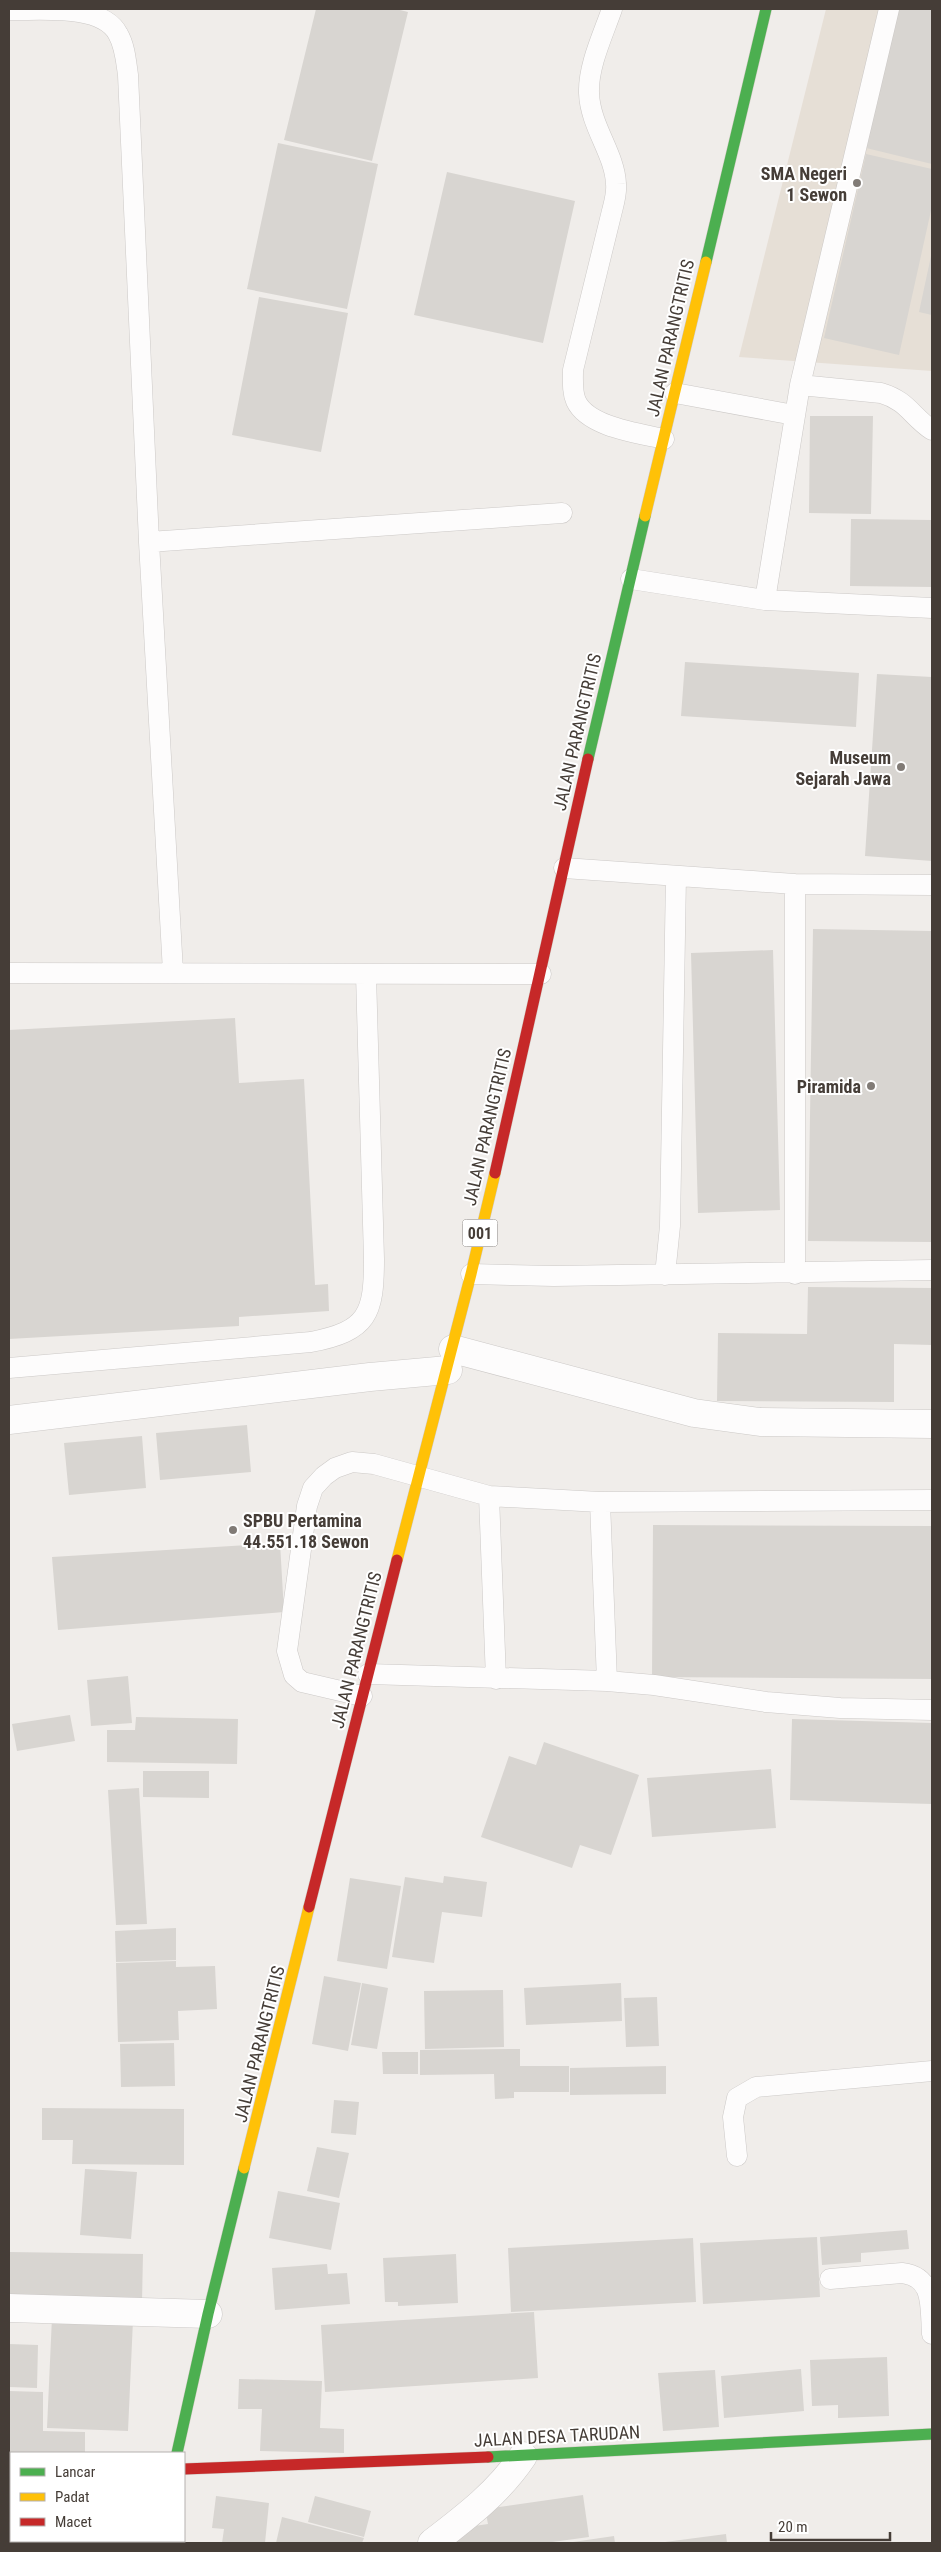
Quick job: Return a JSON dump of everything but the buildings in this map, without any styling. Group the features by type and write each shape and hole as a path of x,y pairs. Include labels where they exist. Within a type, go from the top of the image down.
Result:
{"main road":[{"name":"JALAN PARANGTRITIS","path":"177,2452 208,2314 362,1696 471,1274 541,974 596,720 766,9"},
{"name":"JALAN DESA TARUDAN","path":"185,2470 523,2456 932,2434"}],"street":[{"path":"9,1420 361,1378 450,1359 694,1413 760,1422 932,1424"},
{"path":"9,2308 208,2314"},
{"path":"432,2543 490,2498 511,2474 523,2456"}],"lane":[{"path":"612,9 591,74 589,93 591,116 615,174 616,186 573,370 572,387 580,409 590,418 622,429 664,439"},
{"path":"765,600 800,385 889,9"},
{"path":"9,10 85,12 104,19 118,32 124,50 128,75 149,542 173,972"},
{"path":"800,385 881,393 892,396 901,400 932,430"},
{"path":"675,393 794,415"},
{"path":"149,542 562,513"},
{"path":"631,580 765,600 932,608"},
{"path":"564,868 795,884 932,885"},
{"path":"665,1275 670,1226 676,876"},
{"path":"795,884 795,1274"},
{"path":"9,973 541,974"},
{"path":"9,1368 310,1342 335,1337 354,1327 369,1312 374,1288 374,1259 366,974"},
{"path":"471,1274 554,1276 795,1274 932,1270"},
{"path":"362,1696 302,1682 294,1675 289,1665 287,1651 307,1506 313,1488 335,1468 352,1462 374,1464 489,1496 600,1502 932,1500"},
{"path":"489,1496 496,1679"},
{"path":"600,1502 607,1681"},
{"path":"368,1674 607,1681 840,1708 932,1710"},
{"path":"737,2156 733,2118 737,2098 756,2087 932,2071"},
{"path":"830,2279 902,2273 914,2275 922,2281 928,2291 932,2334"}],"shaded area":[{"name":"SMA Negeri 1 Sewon","path":"826,9 932,9 932,371 739,357"}],"traffic: fast":[{"path":"706,262 766,9"},
{"path":"588,759 645,516"},
{"path":"177,2452 208,2314 244,2168"},
{"path":"488,2457 932,2434"}],"traffic: slow":[{"path":"645,516 706,262"},
{"path":"397,1560 471,1274 495,1173"},
{"path":"244,2168 309,1907"}],"traffic: jam":[{"path":"495,1173 588,759"},
{"path":"309,1907 397,1560"},
{"path":"185,2469 488,2457"}],"place":[{"name":"SMA Negeri 1 Sewon","path":"857,183"},
{"name":"Museum Sejarah Jawa","path":"901,767"},
{"name":"Piramida","path":"871,1086"},
{"name":"SPBU Pertamina 44.551.18 Sewon","path":"233,1530"}]}
